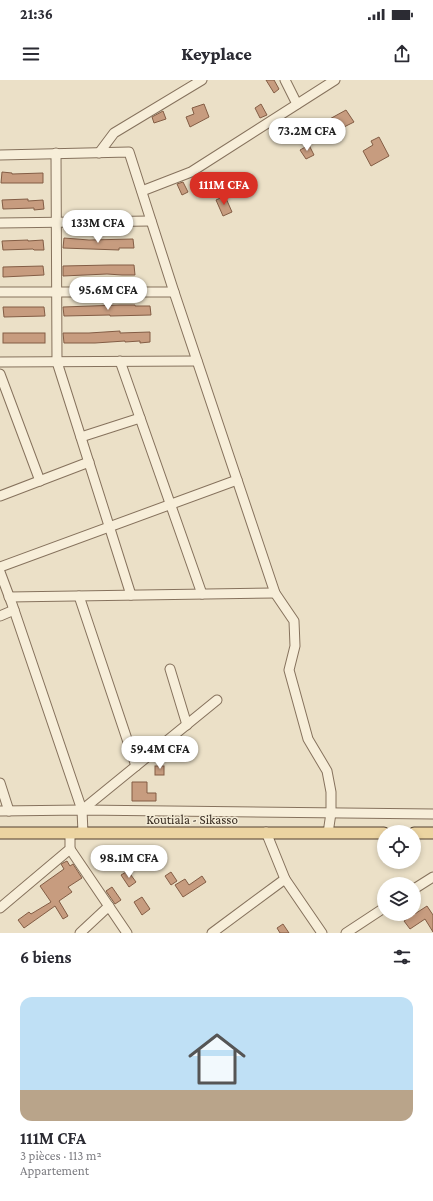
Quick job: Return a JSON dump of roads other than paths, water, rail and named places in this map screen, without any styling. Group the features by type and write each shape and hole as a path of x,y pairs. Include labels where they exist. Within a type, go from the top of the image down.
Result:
{"main road":[{"name":"Koutiala - Sikasso","path":"0,833 377,833"},
{"path":"421,833 433,833"}],"street":[{"path":"100,153 114,133 202,80"},
{"path":"285,80 297,104"},
{"path":"142,191 191,172 335,80"},
{"path":"0,155 129,152 174,292 275,593 294,621 295,646 289,670 308,739 327,771 331,792 331,813 328,833"},
{"path":"56,154 57,362 131,595"},
{"path":"0,223 151,221"},
{"path":"0,292 174,292"},
{"path":"120,361 202,594"},
{"path":"0,362 197,361"},
{"path":"0,374 40,481"},
{"path":"81,437 140,418"},
{"path":"0,496 89,462"},
{"path":"0,567 237,480"},
{"path":"0,572 2,583 14,610 82,810 83,833"},
{"path":"9,597 275,593"},
{"path":"79,596 136,766"},
{"path":"0,616 14,610"},
{"path":"170,669 187,725"},
{"path":"82,810 217,700"},
{"path":"0,783 5,811 82,810 433,814"},
{"path":"266,832 285,879 322,933"},
{"path":"70,833 70,849 127,933"},
{"path":"0,908 70,849"},
{"path":"421,885 433,877"},
{"path":"212,933 285,879"},
{"path":"80,933 109,906"},
{"path":"346,933 377,913"}]}
